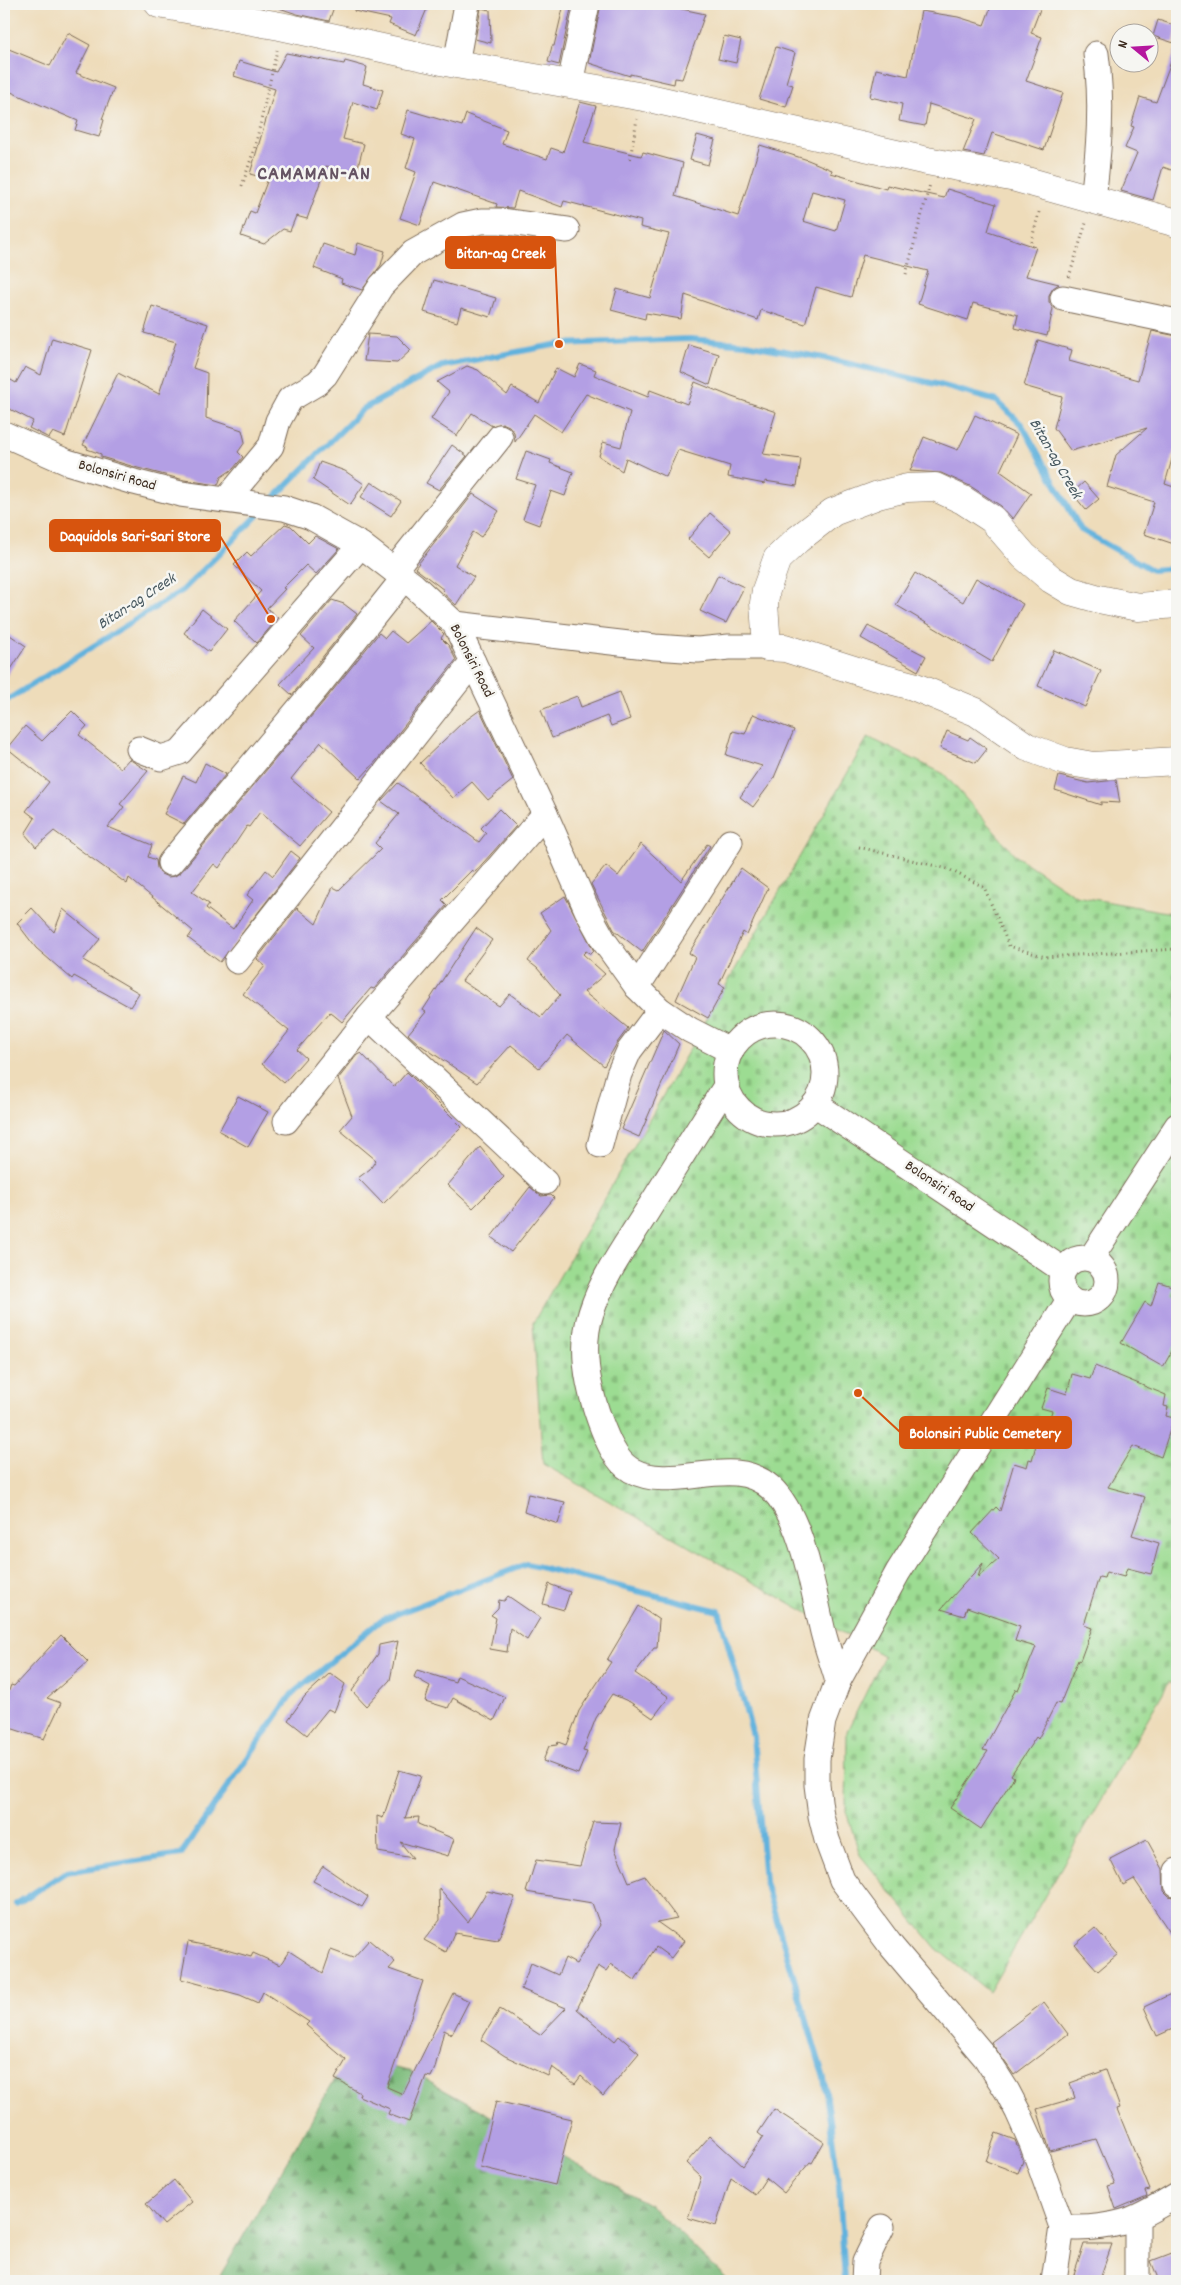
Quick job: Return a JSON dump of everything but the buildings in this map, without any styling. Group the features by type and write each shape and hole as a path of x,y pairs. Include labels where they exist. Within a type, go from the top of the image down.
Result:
{"main road":[{"path":"159,4 283,27 456,64 640,97 1016,178 1093,198 1177,224"},
{"path":"1177,604 1138,607 1071,591 1051,579 1024,556 992,518 952,494 935,487 907,488 878,495 833,512 797,540 777,559 766,590 764,603 767,647 785,648 870,675 913,686 976,712 1026,747 1065,761 1093,766 1177,761"}],"street":[{"path":"456,64 467,4"},
{"path":"570,83 587,4"},
{"path":"1093,198 1100,142 1101,87 1096,54"},
{"path":"234,502 271,446 278,421 290,399 325,376 381,286 414,253 463,224 482,221 501,221 567,230"},
{"path":"1063,298 1177,322"},
{"name":"Bolonsiri Road","path":"4,434 67,462 125,480 181,494 284,508 311,517 361,545 399,574 455,624 545,814 587,910 604,942 637,987 660,1010 690,1030 731,1051"},
{"path":"170,863 318,686 500,437"},
{"path":"139,749 161,758 180,752 361,545"},
{"path":"455,624 654,647 698,650 729,647 767,647"},
{"path":"237,961 472,662"},
{"path":"286,1121 369,1017 545,814"},
{"path":"637,987 730,842"},
{"path":"600,1145 619,1074 628,1051 660,1010"},
{"path":"369,1017 545,1182"},
{"path":"771,1024 785,1025 798,1030 810,1038 818,1050 823,1063 825,1077 822,1091 815,1104 805,1114 793,1121 779,1124 765,1123 752,1119 740,1110 731,1099 726,1086 725,1072 731,1051 745,1034 757,1028 771,1024"},
{"path":"726,1086 604,1281 591,1314 586,1353 593,1402 609,1446 629,1469 652,1478 682,1478 724,1472 751,1476 771,1488 789,1513 805,1556 823,1634 838,1681"},
{"name":"Bolonsiri Road","path":"815,1104 1063,1270"},
{"path":"1091,1258 1177,1126"},
{"path":"1091,1258 1104,1268 1107,1284 1105,1292 1093,1302 1085,1304 1069,1300 1061,1286 1063,1270 1075,1259 1091,1258"},
{"path":"1054,2281 1062,2227 1032,2143 1008,2091 986,2058 892,1947 842,1880 820,1816 816,1786 817,1760 823,1721 838,1681 898,1572 1069,1300"},
{"path":"1177,1871 1177,1884"},
{"path":"1062,2227 1074,2229 1102,2226 1137,2218 1177,2195"},
{"path":"1137,2218 1137,2281"},
{"path":"864,2281 865,2262 882,2226"}],"path":[{"path":"242,186 255,147 283,27"},
{"path":"630,158 640,97"},
{"path":"906,274 936,162"},
{"path":"1031,242 1047,187"},
{"path":"1063,298 1093,198"},
{"path":"859,847 948,869 984,888 1009,946 1045,957 1177,948"}],"green space":[{"path":"868,737 944,774 1016,856 1076,896 1177,914 1177,1687 1169,1682 989,1992 936,1948 860,1855 846,1811 847,1731 884,1656 543,1464 533,1323"},
{"path":"356,2060 410,2071 650,2205 729,2281 217,2281 335,2079"}],"waterway":[{"name":"Bitan-ag Creek","path":"273,499 363,409 442,366 559,344 690,339 746,344 824,358 940,385 997,401 1022,425 1081,530 1152,570 1177,568"},
{"name":"Bitan-ag Creek","path":"4,702 183,590 261,512"},
{"path":"16,1904 66,1872 181,1854 292,1694 381,1620 527,1564 719,1611 753,1736 765,1882 824,2078 839,2186 845,2281"}],"place":[{"name":"Bitan-ag Creek","path":"559,344"},
{"name":"Daquidols Sari-Sari Store","path":"271,619"},
{"name":"Bolonsiri Public Cemetery","path":"858,1393"}],"district":[{"name":"CAMAMAN-AN","path":"314,175"}]}
